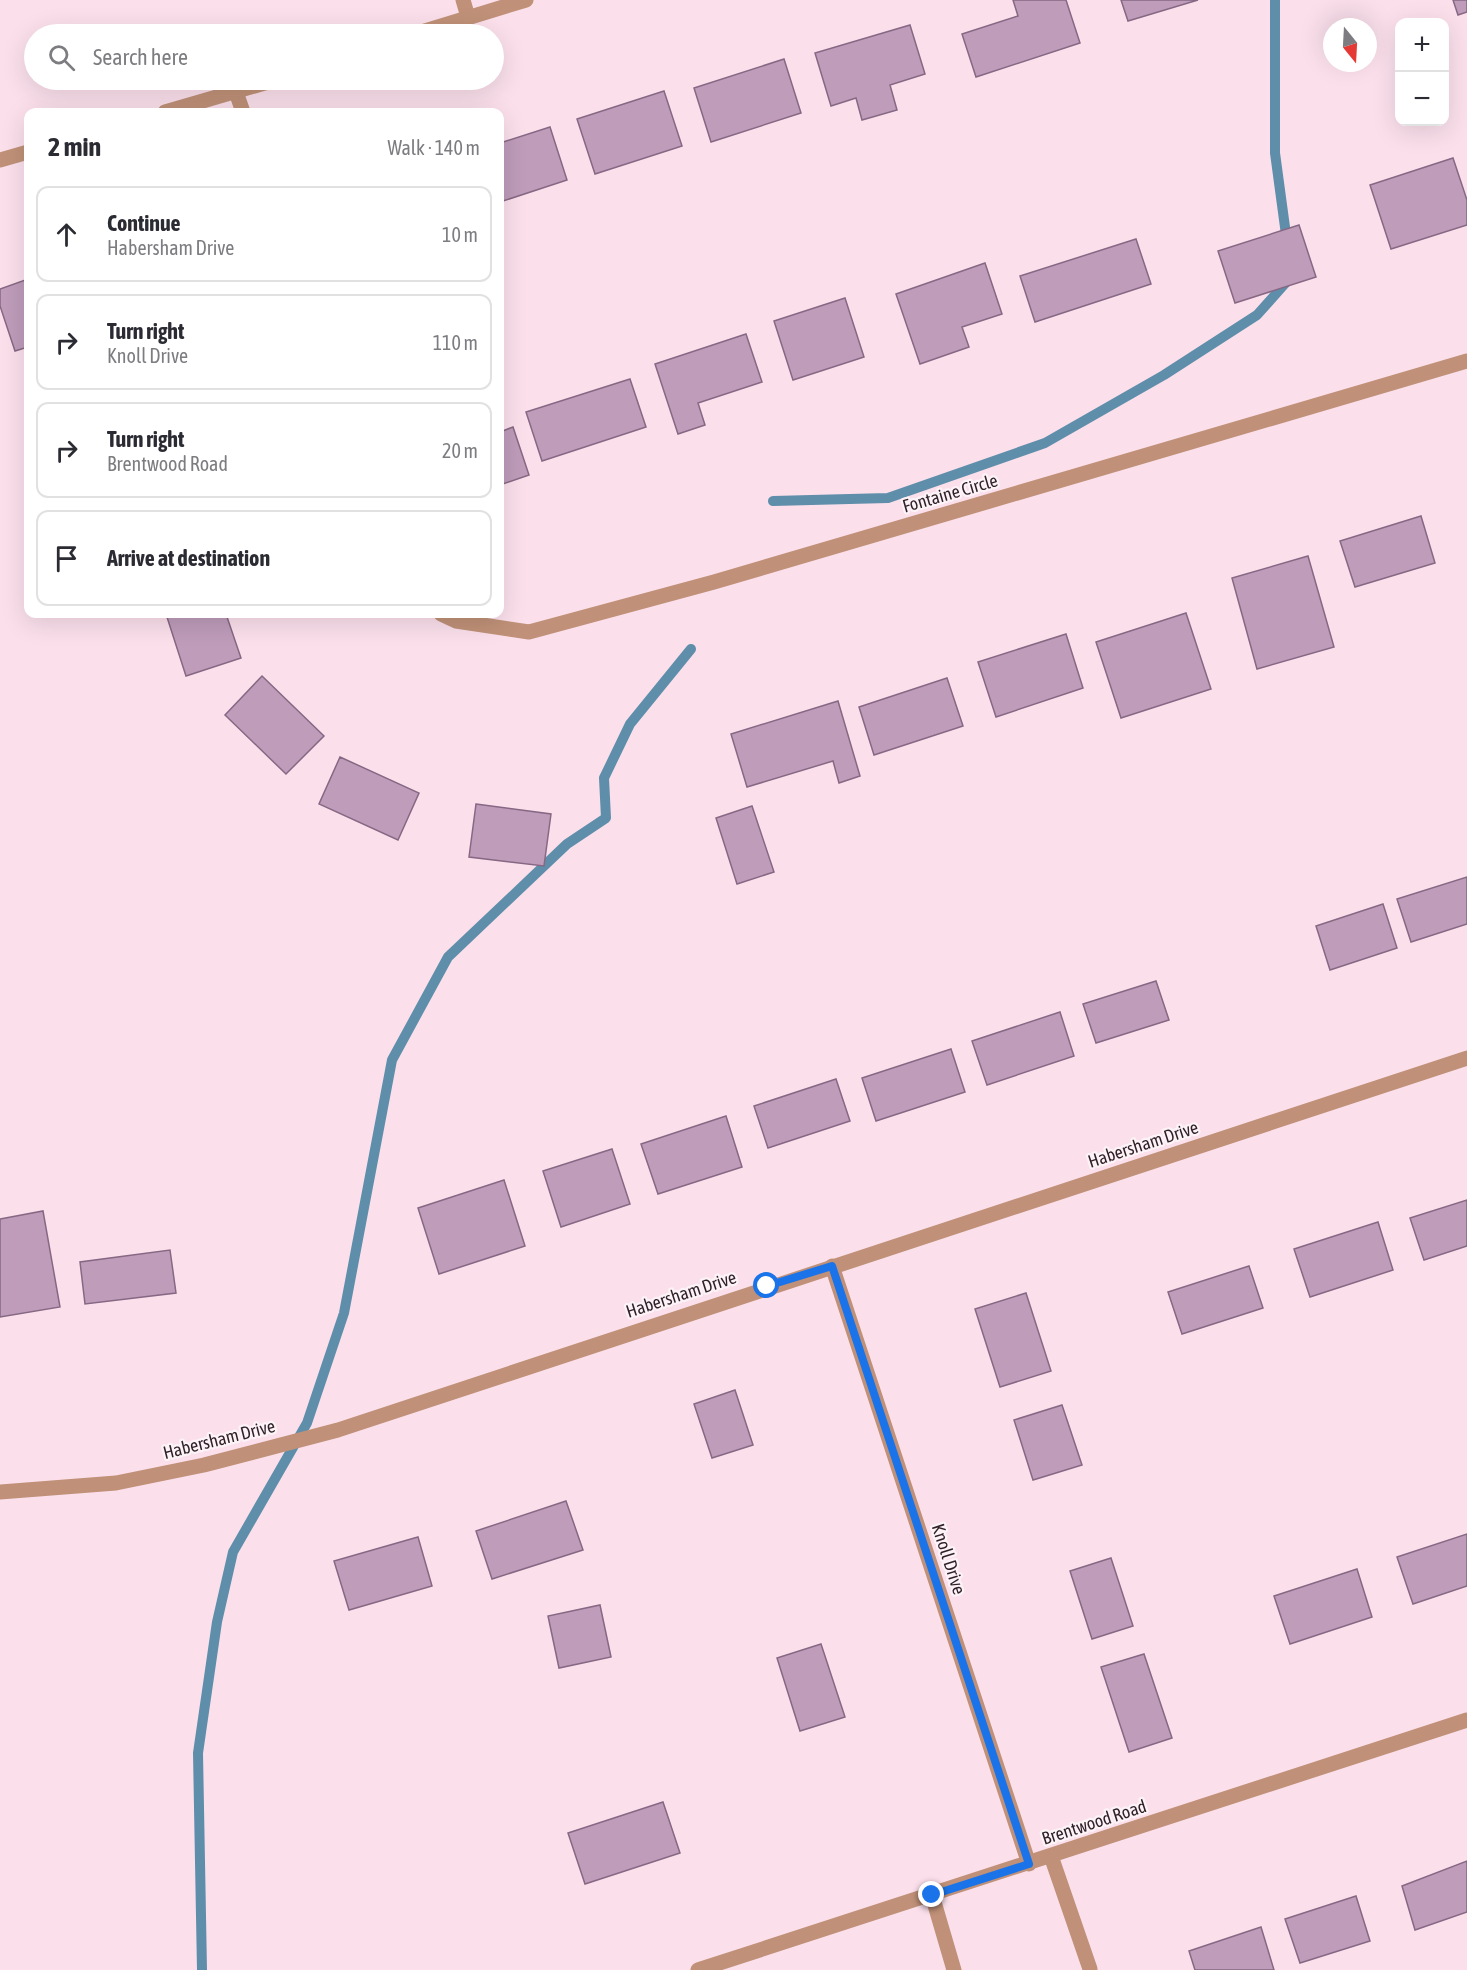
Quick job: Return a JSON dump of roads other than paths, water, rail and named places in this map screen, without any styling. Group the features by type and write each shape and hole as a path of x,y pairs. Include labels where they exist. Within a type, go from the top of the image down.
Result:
{"street":[{"path":"463,0 468,17"},
{"path":"446,24 526,0"},
{"path":"179,108 242,90"},
{"path":"236,92 242,108"},
{"path":"0,160 24,153"},
{"name":"Fontaine Circle","path":"450,618 456,621 529,632 737,575 1467,361"},
{"name":"Habersham Drive","path":"0,1492 116,1483 204,1464 327,1432 1467,1058"},
{"name":"Knoll Drive","path":"832,1266 1029,1864"},
{"name":"Brentwood Road","path":"698,1970 1467,1720"},
{"path":"1051,1856 1090,1969"},
{"path":"932,1895 954,1970"}],"waterway":[{"path":"1275,0 1275,153 1287,242"},
{"path":"773,501 888,498 1045,443 1164,375 1257,315 1290,278"},
{"path":"202,1970 198,1753 217,1622 233,1552 307,1423 344,1313 392,1060 448,957 567,844 606,818 604,778 630,724 691,649"}]}
